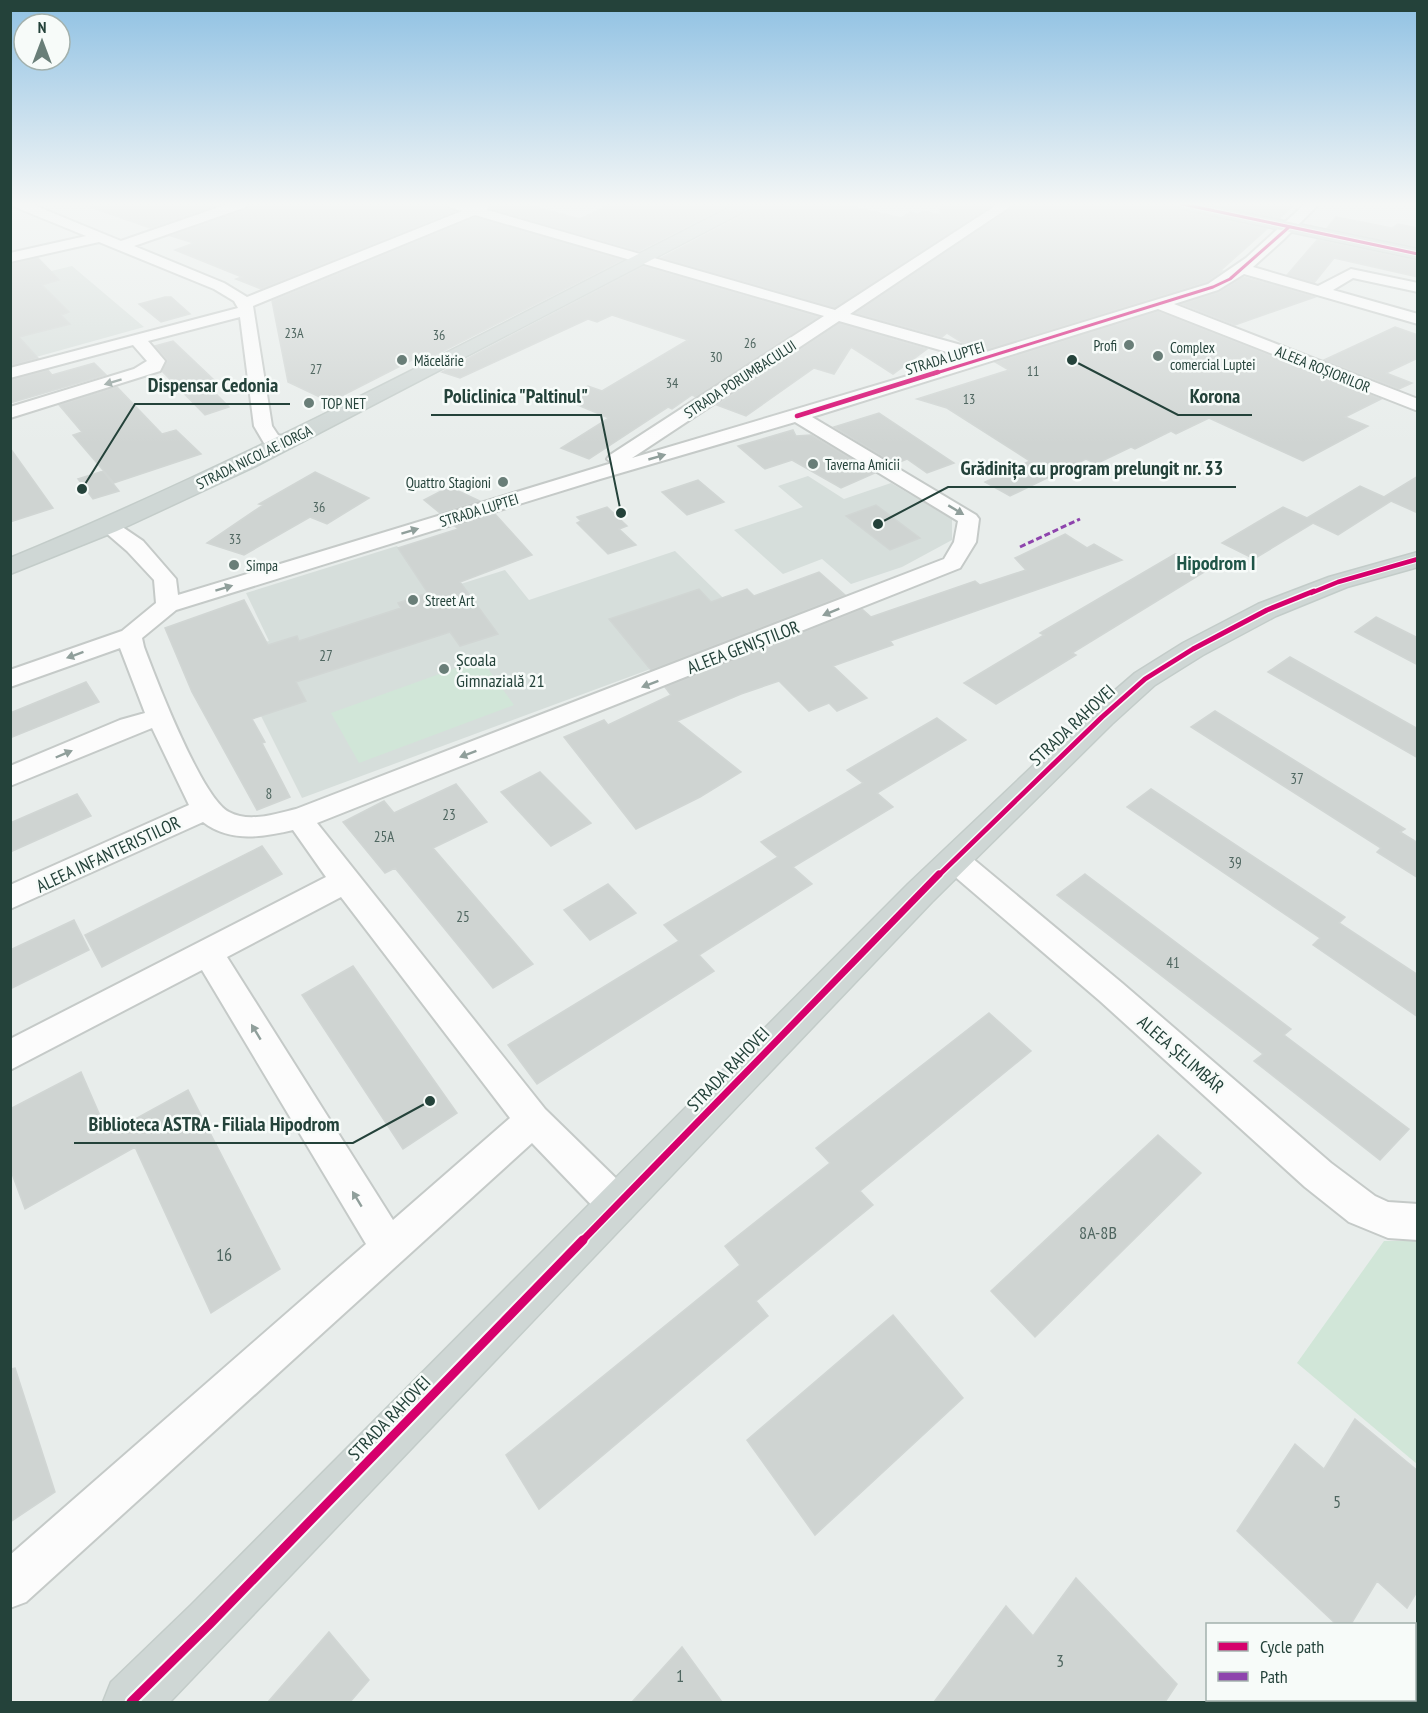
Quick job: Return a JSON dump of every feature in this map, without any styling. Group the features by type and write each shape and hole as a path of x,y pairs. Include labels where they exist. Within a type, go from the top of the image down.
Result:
{"main road":[{"name":"STRADA NICOLAE IORGA","path":"10,567 108,526 284,443 591,284"},
{"name":"STRADA RAHOVEI","path":"131,1702 210,1624 920,893 956,861 1053,762 1145,680 1193,649 1267,610 1338,582 1418,559"}],"street":[{"path":"214,284 240,298 246,307 263,426 272,439 284,443"},
{"path":"10,373 246,307 301,284"},
{"path":"725,284 988,358"},
{"name":"STRADA PORUMBACULUI","path":"593,475 885,284"},
{"name":"STRADA LUPTEI","path":"10,679 130,636 168,605 593,475 988,358 1219,284"},
{"path":"1300,284 1418,319"},
{"path":"1322,290 1332,284"},
{"path":"1400,284 1418,288"},
{"path":"1394,312 1418,295"},
{"name":"ALEEA ROȘIORILOR","path":"1162,304 1418,406"},
{"path":"10,413 149,370 157,363 137,339"},
{"name":"ALEEA GENIȘTILOR","path":"301,818 952,564 965,542 969,519 797,416"},
{"path":"108,526 135,546 165,579 168,605"},
{"path":"130,636 159,718 205,809 222,822 258,828 301,818 345,881 533,1120 617,1205"},
{"path":"10,777 129,726 159,718"},
{"name":"ALEEA INFANTERISTILOR","path":"10,898 205,809"},
{"name":"ALEEA ȘELIMBĂR","path":"956,861 1111,992 1318,1174 1362,1209 1388,1220 1418,1222"},
{"path":"10,1056 345,881"},
{"path":"208,953 389,1248"},
{"path":"10,1586 533,1120"}],"shaded area":[{"path":"10,284 93,284 144,327 11,364"},
{"path":"808,476 844,499 891,483 952,519 952,540 902,567 851,584 822,559 783,574 734,530 803,507 778,486"},
{"name":"Școala Gimnazială 21","path":"397,546 429,594 505,570 529,600 675,551 756,630 302,798 241,676 262,643 269,641 246,593"}],"green space":[{"path":"481,659 514,705 359,763 331,713"},
{"path":"1384,1241 1417,1241 1417,1464 1297,1363"}],"building":[{"path":"10,284 46,284 42,285 69,312 61,315 70,324 19,337 38,358 10,366"},
{"path":"248,284 274,284 261,289"},
{"path":"313,284 575,284 420,363 412,360 330,402 288,382 272,301"},
{"path":"610,284 706,284 819,317 696,397 692,395 672,409 668,407 589,459 561,448 609,418 563,399 588,386 602,391 688,340 612,315 597,322 588,319 460,378 442,372"},
{"path":"751,284 872,284 835,308"},
{"path":"898,284 1201,284 986,350 963,343 947,333 942,337 855,313"},
{"path":"1232,284 1270,284 1315,297 1235,325 1181,304 1219,292"},
{"path":"171,297 190,314 161,322 139,304"},
{"path":"1158,311 1381,399 1345,417 1368,426 1303,461 1209,418 1176,434 1171,431 1135,449 1131,447 1096,464 1086,459 1010,496 985,482 1030,461 947,408 917,399 1009,370 995,362"},
{"path":"839,323 927,349 893,374 851,347 834,374 814,368 746,416 717,405"},
{"path":"1395,327 1418,335 1418,358 1386,373 1412,383 1399,389 1324,360"},
{"path":"173,341 215,381 206,384 229,407 205,415 162,371 167,360 155,346"},
{"path":"94,363 106,375 10,403 10,380 48,370 52,375"},
{"path":"117,387 162,434 176,430 201,454 114,483 73,435 82,432 59,405"},
{"path":"879,413 954,463 927,473 907,459 895,464 834,427"},
{"path":"793,430 796,436 811,435 875,473 841,488 792,460 765,469 738,446"},
{"path":"10,448 53,508 10,522"},
{"path":"103,471 119,491 93,499 78,479"},
{"path":"315,472 369,498 327,524 310,517 244,555 207,543 263,505 259,504"},
{"path":"1418,476 1418,513 1391,501 1338,535 1313,523 1254,559 1222,543 1283,507 1307,518 1360,486 1384,497"},
{"path":"698,480 724,502 687,515 662,492"},
{"path":"447,488 452,488 480,501 440,513 424,500"},
{"path":"876,505 920,538 890,550 846,516"},
{"path":"607,507 627,526 619,529 636,545 608,554 577,523 581,521 577,517"},
{"path":"495,514 532,555 460,582 498,634 460,646 450,632 296,682 306,701 252,719 290,797 257,810 192,692 165,628 244,600 268,645 297,636 299,641 401,608 398,603 428,593 398,548 458,529 455,526"},
{"path":"1065,534 1087,548 1094,544 1122,560 890,641 893,645 833,666 867,698 837,711 829,703 809,711 779,681 677,721 741,772 700,797 636,829 564,737 604,720 608,725 671,695 665,687 862,609 871,617 975,581 980,585 1026,570 1015,558"},
{"path":"1175,554 1180,554 1209,569 1072,653 1076,655 996,704 964,683 1044,635 1040,633"},
{"path":"819,572 845,595 651,670 609,619 699,589 711,602 747,589 754,596"},
{"path":"1376,617 1418,638 1418,665 1355,632"},
{"path":"1290,657 1418,729 1418,758 1268,672"},
{"path":"86,682 99,702 10,738 10,713"},
{"path":"1215,711 1405,829 1400,832 1418,843 1418,878 1377,852 1381,848 1191,727"},
{"path":"937,718 966,740 877,793 893,807 793,867 812,884 699,955 714,971 537,1084 508,1045 679,941 664,925 778,857 761,842 863,783 847,770"},
{"path":"540,772 591,823 551,846 501,792"},
{"path":"456,784 487,822 433,848 533,964 493,988 395,868 385,873 343,822 384,801 394,813"},
{"path":"1151,789 1345,917 1339,923 1418,975 1418,1017 1313,945 1320,938 1127,807"},
{"path":"77,794 91,816 10,852 10,823"},
{"path":"262,846 282,874 102,967 85,935"},
{"path":"1085,874 1291,1029 1284,1035 1409,1129 1380,1160 1254,1061 1263,1054 1057,895"},
{"path":"608,884 636,913 590,940 564,910"},
{"path":"74,920 89,950 10,989 10,950"},
{"path":"353,966 457,1113 403,1149 302,995"},
{"path":"989,1013 1031,1051 860,1191 873,1205 756,1301 768,1316 539,1509 506,1455 740,1265 725,1246 830,1163 816,1148"},
{"path":"81,1072 108,1134 188,1090 280,1269 211,1313 135,1147 25,1209 10,1168 10,1109"},
{"path":"1158,1135 1201,1173 1035,1337 991,1291"},
{"path":"893,1315 963,1398 815,1535 747,1440"},
{"path":"15,1368 55,1492 10,1522 10,1369"},
{"path":"1355,1419 1418,1471 1418,1590 1407,1608 1377,1581 1352,1623 1335,1623 1237,1531 1295,1444 1324,1469"},
{"path":"1076,1578 1177,1684 1165,1702 934,1702 1006,1606 1033,1636"},
{"path":"329,1632 369,1680 350,1702 268,1702"},
{"path":"682,1647 722,1702 632,1702"}],"marked path":[{"path":"1020,547 1080,519"}],"cycle path":[{"path":"797,416 1220,284"},
{"path":"131,1702 210,1624 920,893 1102,717 1145,679 1193,649 1267,610 1338,582 1418,559"}],"place":[{"name":"Profi","path":"1129,345"},
{"name":"Complex comercial Luptei","path":"1158,356"},
{"name":"Măcelărie","path":"402,360"},
{"name":"Korona","path":"1072,360"},
{"name":"TOP NET","path":"309,403"},
{"name":"Taverna Amicii","path":"813,464"},
{"name":"Quattro Stagioni","path":"503,482"},
{"name":"Dispensar Cedonia","path":"82,489"},
{"name":"Policlinica \"Paltinul\"","path":"621,513"},
{"name":"Grădinița cu program prelungit nr. 33","path":"878,524"},
{"name":"Simpa","path":"234,565"},
{"name":"Street Art","path":"413,600"},
{"name":"Școala Gimnazială 21","path":"444,669"},
{"name":"Biblioteca ASTRA - Filiala Hipodrom","path":"430,1101"}],"district":[{"name":"Hipodrom I","path":"1216,563"}]}
